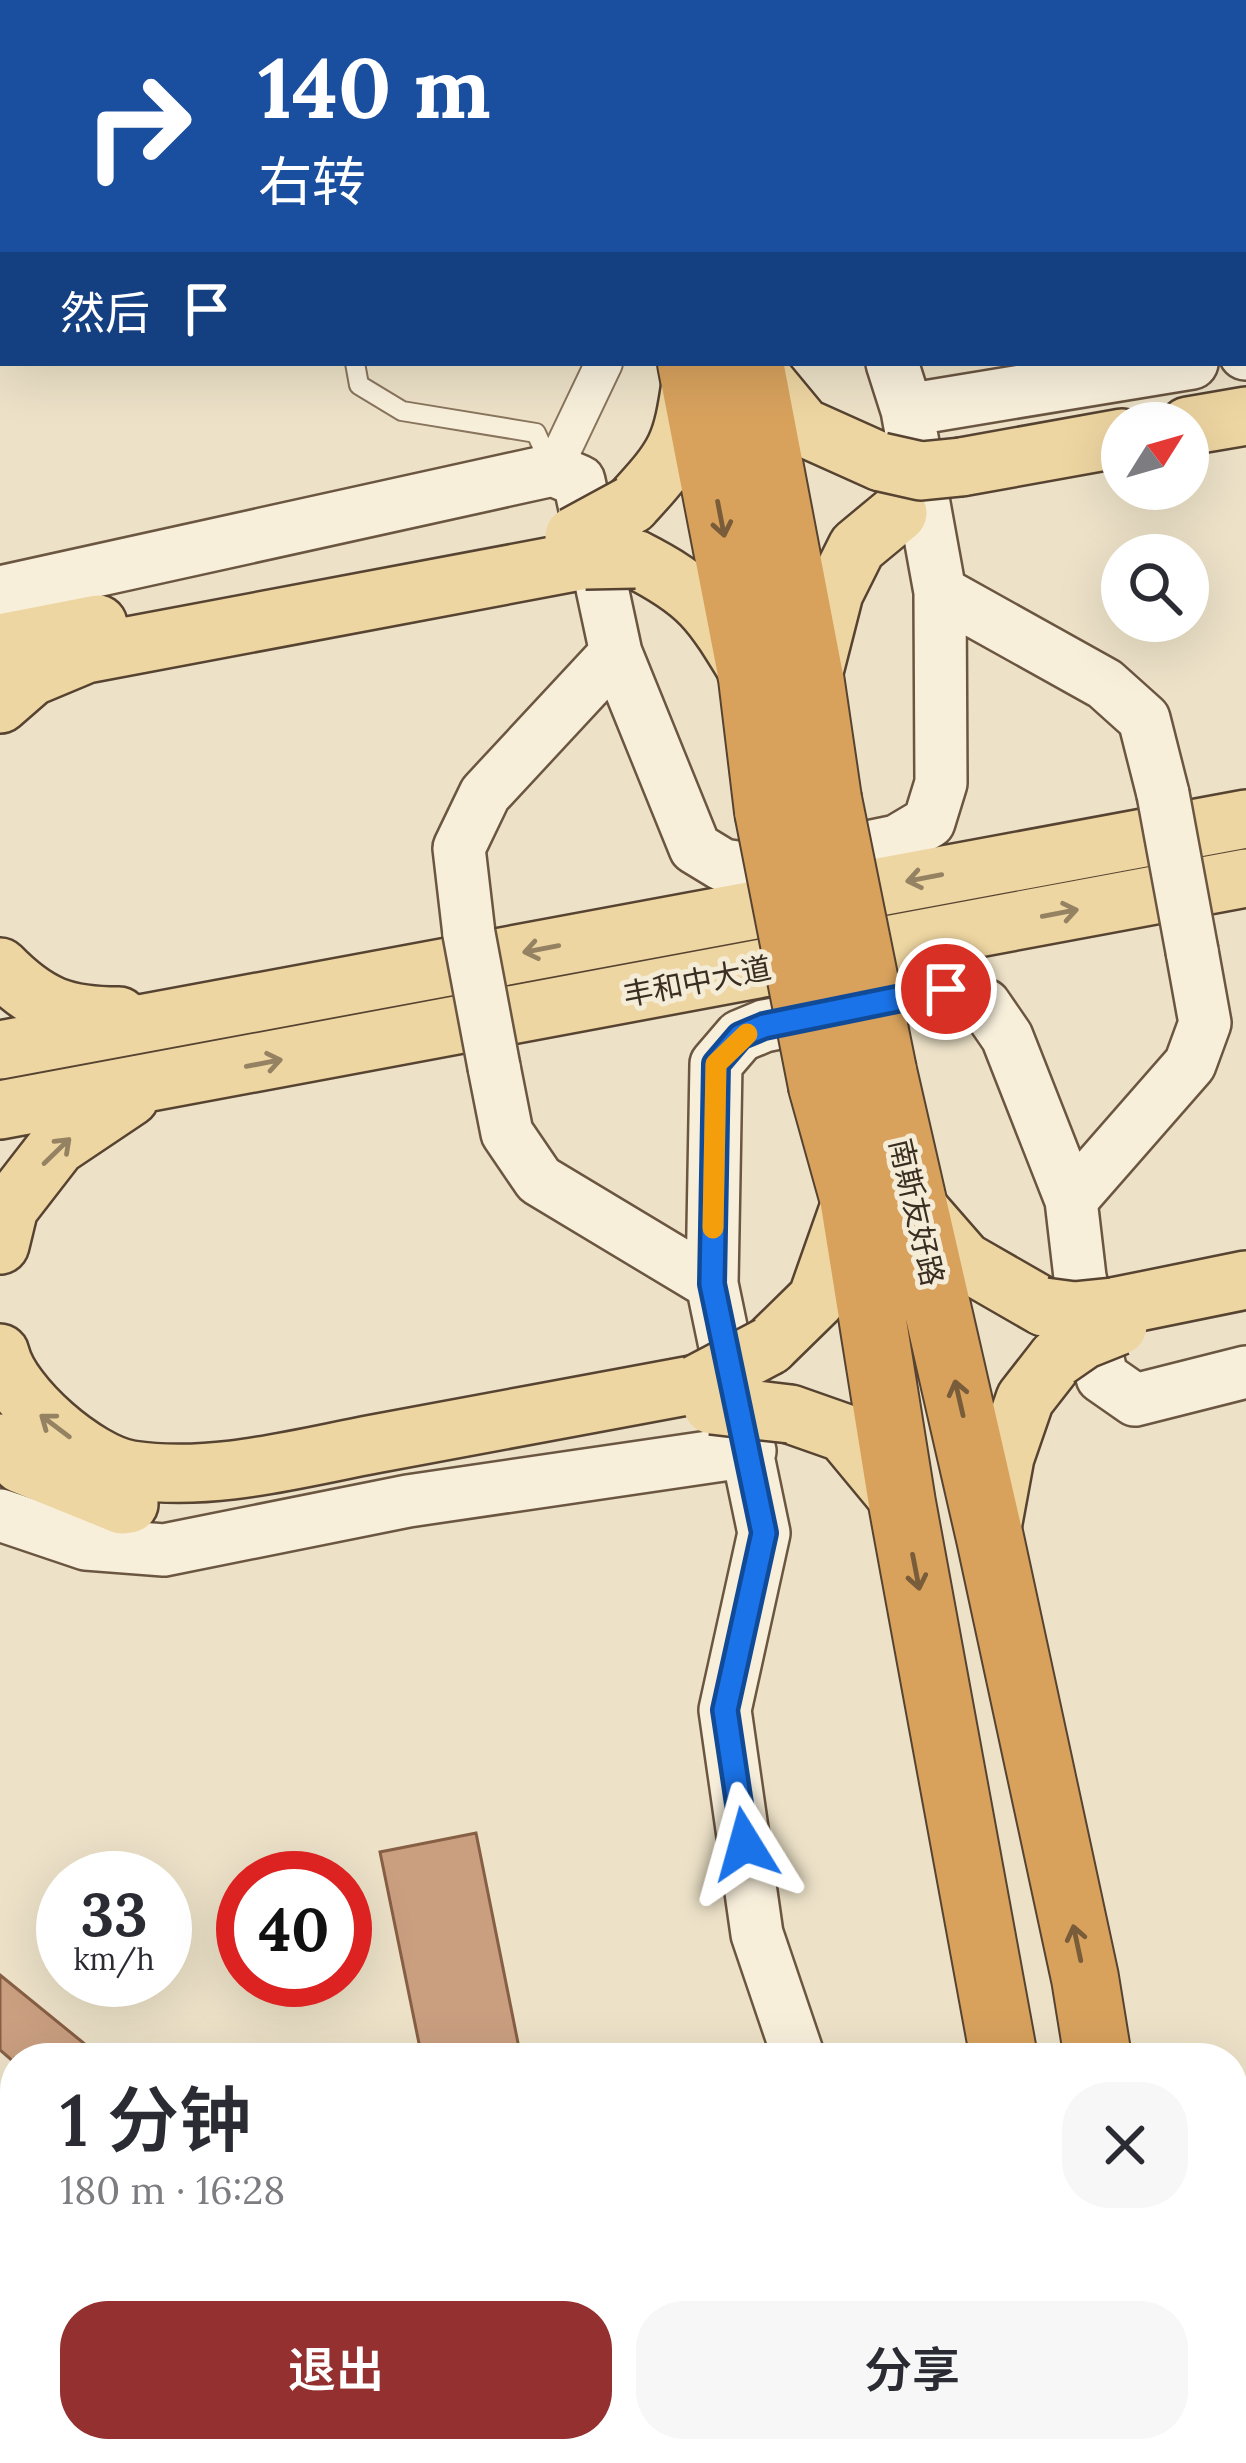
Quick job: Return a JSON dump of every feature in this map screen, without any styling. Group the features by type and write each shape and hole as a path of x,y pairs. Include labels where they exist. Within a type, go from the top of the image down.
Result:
{"highway":[{"name":"南斯友好路","path":"721,366 782,680 798,805 853,1078 853,1197 902,1503 1001,2043"},
{"name":"南斯友好路","path":"853,1078 916,1206 991,1538 1096,2043"}],"main road":[{"path":"0,704 31,677 86,654 606,540 670,463 720,366"},
{"path":"722,366 889,487 931,494 960,478 1101,443"},
{"path":"1209,422 1246,416"},
{"path":"1209,450 1246,444"},
{"path":"960,478 1101,466"},
{"path":"0,643 606,540 680,582 782,680 889,487"},
{"name":"丰和中大道","path":"178,1017 1246,819"},
{"name":"丰和中大道","path":"0,1110 1246,878"},
{"path":"0,968 28,996 85,1016 178,1017"},
{"path":"0,1050 178,1017"},
{"path":"0,1245 9,1208 57,1146 149,1084"},
{"path":"0,1443 21,1464 122,1505 240,1490 705,1395 769,1346 817,1299 853,1197"},
{"path":"916,1206 964,1261 1050,1332"},
{"path":"1116,1316 1246,1280"},
{"path":"991,1538 1005,1457 1050,1332 1074,1311 1116,1316 1246,1300"},
{"path":"0,1353 37,1413 87,1451 127,1470 220,1473 705,1395 770,1432 844,1433 902,1503"}],"street":[{"path":"554,470 603,366"},
{"path":"0,592 554,470 578,482 616,653 695,848 723,865 756,870 897,841 929,822 941,783 940,592 899,386 1154,366"},
{"path":"940,592 1105,684 1144,719 1163,794 1205,1023 1190,1064 1071,1200"},
{"path":"616,653 484,794 459,848 469,934 507,1133 539,1180 712,1284"},
{"path":"794,2043 758,1934 725,1710 764,1533 770,1432 712,1284 716,1064 740,1036 764,1026 946,989 985,1005 1007,1037 1071,1200 1080,1277 1102,1377 1136,1400 1246,1372"},
{"path":"0,1515 86,1544 164,1550 770,1432"}],"lane":[{"path":"355,366 358,385 403,411 536,433 554,470"}],"building":[{"path":"476,1833 518,2043 419,2043 380,1852"},
{"path":"0,1975 36,2007 84,2043 0,2043"}],"slow traffic":[{"path":"713,1228 716,1064 747,1034"}],"route":[{"path":"745,1844 725,1710 764,1533 712,1284 716,1064 740,1036 764,1026 946,989"}]}
